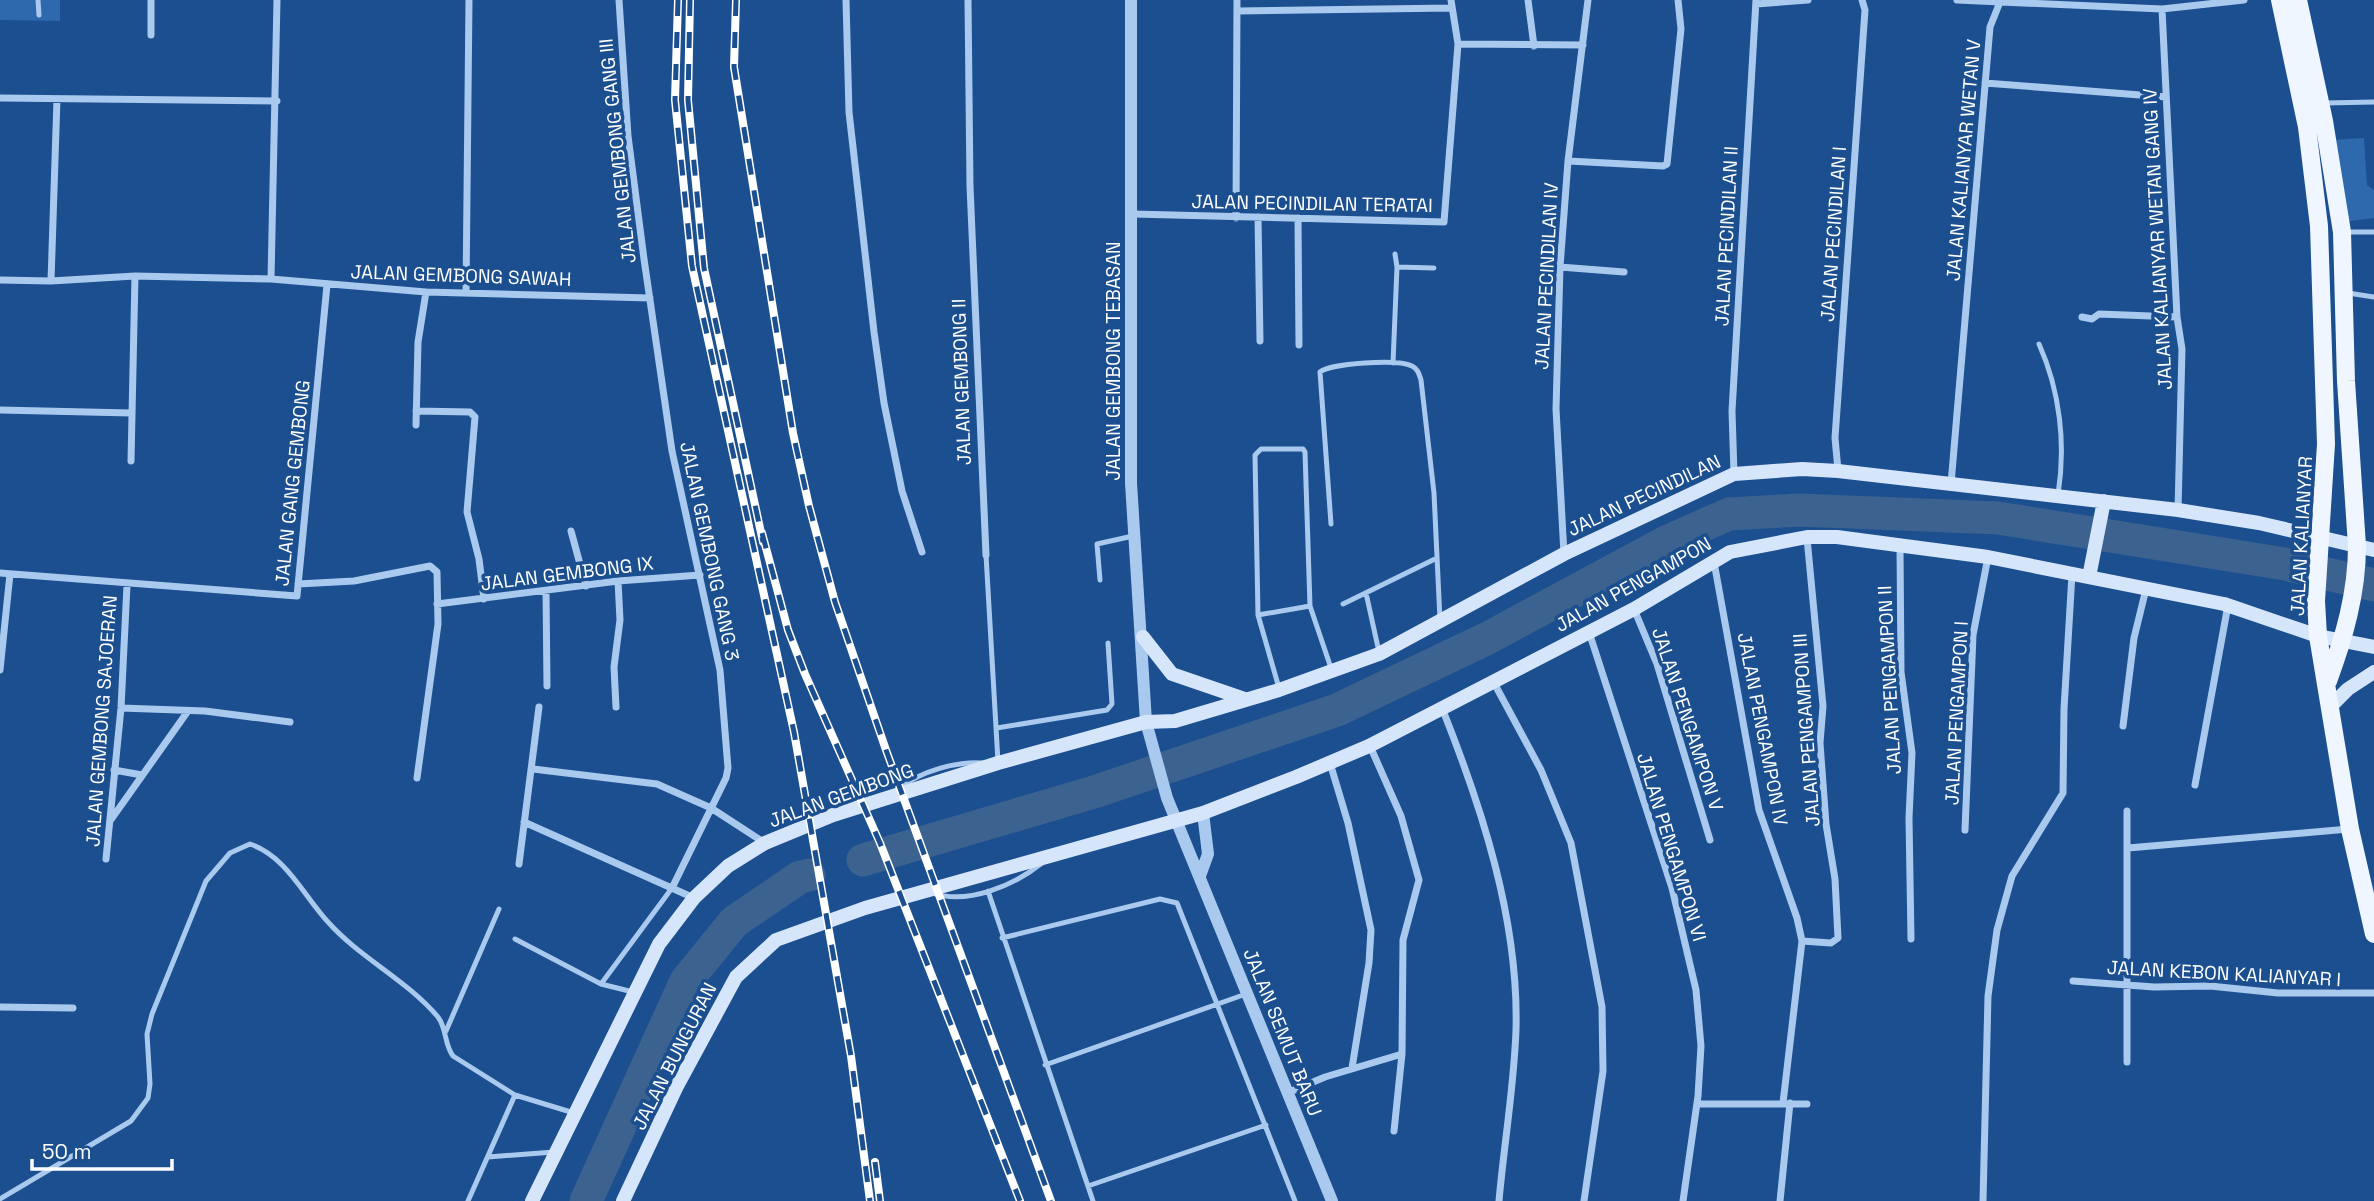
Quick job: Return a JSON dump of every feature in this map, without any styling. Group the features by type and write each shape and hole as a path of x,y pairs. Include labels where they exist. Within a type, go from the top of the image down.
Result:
{"main road":[{"name":"JALAN KALIANYAR","path":"2280,0 2307,127 2320,231 2326,444 2321,558 2316,601 2318,636 2332,705 2350,829 2374,934"},
{"path":"2298,0 2320,103 2342,232 2346,381 2363,554 2343,642 2327,681"},
{"path":"2320,231 2342,232"},
{"name":"JALAN PECINDILAN","path":"1146,722 1175,720 1279,691 1379,654 1564,554 1734,474 1802,469 1838,471 2178,510 2321,536 2363,554"},
{"path":"2089,577 2104,501"},
{"name":"JALAN PENGAMPON","path":"1177,821 1369,746 1634,609 1730,552 1807,537 1837,537 1900,545 1988,557 2072,573 2228,606 2318,636 2374,647"},
{"path":"1143,637 1172,674 1245,699"},
{"path":"2332,705 2348,689 2374,672"},
{"name":"JALAN GEMBONG","path":"532,1201 633,992 670,926 694,898 728,866 765,843 810,823 995,764 1146,722"},
{"path":"926,891 1177,821"},
{"name":"JALAN BUNGURAN","path":"623,1201 676,1088 736,977 776,940 836,918 926,891"}],"street":[{"path":"151,0 151,35"},
{"path":"271,279 277,101 277,0"},
{"path":"466,293 469,0"},
{"name":"JALAN GEMBONG GANG III","path":"620,0 619,35 628,136 650,298"},
{"path":"846,0 849,112 876,344 902,491 922,552"},
{"name":"JALAN GEMBONG II","path":"968,0 970,187 986,555"},
{"name":"JALAN GEMBONG TEBASAN","path":"1131,0 1133,536 1143,637 1146,722"},
{"path":"1236,218 1237,0"},
{"path":"1528,0 1534,46"},
{"name":"JALAN PECINDILAN IV","path":"1564,554 1556,409 1560,267 1568,161 1588,0"},
{"path":"1568,161 1664,166 1667,163 1681,29 1678,0"},
{"path":"1756,2 1808,0"},
{"name":"JALAN PECINDILAN I","path":"1838,471 1835,438 1865,10 1862,0"},
{"path":"1957,0 2162,9 2244,0"},
{"name":"JALAN PECINDILAN II","path":"1734,474 1732,411 1756,2"},
{"name":"JALAN KALIANYAR WETAN V","path":"1951,484 1990,27 2000,2"},
{"path":"1237,11 1452,4"},
{"name":"JALAN PECINDILAN TERATAI","path":"1133,214 1444,221 1458,44 1452,4"},
{"name":"JALAN KALIANYAR WETAN GANG IV","path":"2162,9 2177,317 2182,349 2178,510"},
{"path":"1458,44 1583,46"},
{"path":"1985,83 2166,97"},
{"path":"0,97 277,101"},
{"path":"51,281 57,99"},
{"path":"1258,217 1260,341"},
{"path":"1298,218 1299,345"},
{"path":"1560,267 1624,272"},
{"path":"131,461 135,276"},
{"name":"JALAN GEMBONG SAWAH","path":"0,280 51,281 135,276 271,279 426,292 650,298"},
{"name":"JALAN GANG GEMBONG","path":"0,573 297,597 327,285"},
{"path":"416,425 418,342 426,292"},
{"name":"JALAN GEMBONG GANG 3","path":"650,298 670,442 720,670 728,768 672,888"},
{"path":"2082,317 2092,319 2099,314 2177,317"},
{"path":"0,410 131,413"},
{"path":"416,411 470,412 475,417 467,512 479,559 484,599"},
{"path":"571,531 586,586"},
{"name":"JALAN PENGAMPON III","path":"1802,941 1835,942 1838,922 1823,784 1820,743 1823,706 1807,537"},
{"name":"JALAN PENGAMPON II","path":"1900,545 1901,672 1912,752 1909,818 1910,940"},
{"name":"JALAN PENGAMPON I","path":"1965,830 1973,635 1988,557"},
{"name":"JALAN PENGAMPON IV","path":"1714,561 1759,810 1797,918 1802,941"},
{"path":"298,584 354,581 430,566 435,569 438,575 438,624 417,778"},
{"path":"1983,1201 1987,996 1997,930 2012,876 2063,793 2064,709 2072,573"},
{"path":"0,670 10,575"},
{"name":"JALAN GEMBONG IX","path":"437,604 618,581 700,575"},
{"path":"616,707 614,667 620,620 618,581"},
{"name":"JALAN GEMBONG SAJOERAN","path":"106,859 121,708 127,585"},
{"path":"2123,726 2134,638 2146,589"},
{"path":"546,591 547,686"},
{"path":"2195,785 2228,606"},
{"name":"JALAN PENGAMPON V","path":"1634,609 1657,664 1710,840"},
{"name":"JALAN PENGAMPON VI","path":"1588,632 1672,888 1696,990 1701,1046 1697,1104 1683,1201"},
{"path":"1493,681 1541,771 1570,842 1600,994 1603,1071 1584,1201"},
{"path":"519,864 539,707"},
{"path":"121,708 188,711 290,722"},
{"path":"1442,708 1467,771 1507,920 1516,1029 1499,1201"},
{"path":"109,822 188,711"},
{"name":"JALAN SEMUT BARU","path":"1146,722 1167,797 1332,1201"},
{"path":"1369,746 1401,816 1419,880 1403,940 1402,1054 1394,1131"},
{"path":"1330,762 1348,823 1371,930 1369,963 1352,1068"},
{"path":"533,769 657,784 711,808 765,843"},
{"path":"114,771 142,775"},
{"path":"2127,811 2127,1062"},
{"path":"1200,876 1208,854 1203,813"},
{"path":"524,822 694,898"},
{"path":"2128,848 2350,829"},
{"path":"1780,1201 1786,1103 1802,941"},
{"name":"JALAN KEBON KALIANYAR I","path":"2073,981 2210,986 2325,995 2374,993"},
{"path":"0,1007 73,1008"},
{"path":"1287,1093 1352,1068 1402,1054"},
{"path":"1697,1104 1807,1104"}],"lane":[{"path":"38,0 39,15"},
{"path":"2320,103 2374,102"},
{"path":"2342,232 2374,232"},
{"path":"1393,363 1397,267 1395,254"},
{"path":"1397,267 1434,268"},
{"path":"2345,293 2374,297"},
{"path":"2039,344 2049,367 2061,427 2057,496"},
{"path":"1331,524 1320,372 1329,367 1393,363 1411,366 1419,374 1434,493 1440,622"},
{"path":"1279,691 1258,615 1255,456 1261,449 1303,449 1306,457 1310,606 1332,671"},
{"path":"1100,580 1097,544 1133,536"},
{"name":"JALAN GEMBONG II","path":"986,555 997,728 995,764"},
{"path":"1343,604 1437,558"},
{"path":"1366,593 1379,654"},
{"path":"1258,615 1310,606"},
{"path":"997,728 1107,710 1112,704 1108,643"},
{"path":"0,1199 131,1121 142,1109 150,1084 147,1034 158,998 206,881 230,853 250,844 263,849 283,865 328,923 380,969 420,998 446,1031 453,1056 515,1095 574,1112"},
{"path":"926,891 957,899 988,891 1027,874 1050,857"},
{"path":"601,984 672,888"},
{"path":"988,891 1093,1201"},
{"path":"1002,938 1160,899 1177,903 1295,1201"},
{"path":"446,1031 499,909"},
{"path":"515,939 601,984 633,992"},
{"path":"1045,1065 1247,994"},
{"path":"468,1201 515,1095"},
{"path":"1088,1186 1266,1125"},
{"path":"488,1157 556,1152"}],"shaded area":[{"path":"0,0 60,0 60,21 0,20"},
{"path":"2364,138 2367,185 2374,190 2374,218 2343,222 2332,140"}],"waterway":[{"path":"863,860 1094,792 1337,710 1488,638 1666,542 1729,514 1800,510 1998,518 2285,564 2374,585"},
{"path":"586,1201 686,981 734,922 800,877 809,875"}],"railway":[{"path":"678,0 675,100 692,266 794,732 851,1056 870,1201"},
{"path":"690,0 688,100 704,268 763,542"},
{"path":"736,0 734,67 793,433 809,506 835,602 886,750 1051,1201"},
{"path":"762,533 788,630 880,843 1020,1201"},
{"path":"875,1162 880,1201"}]}
